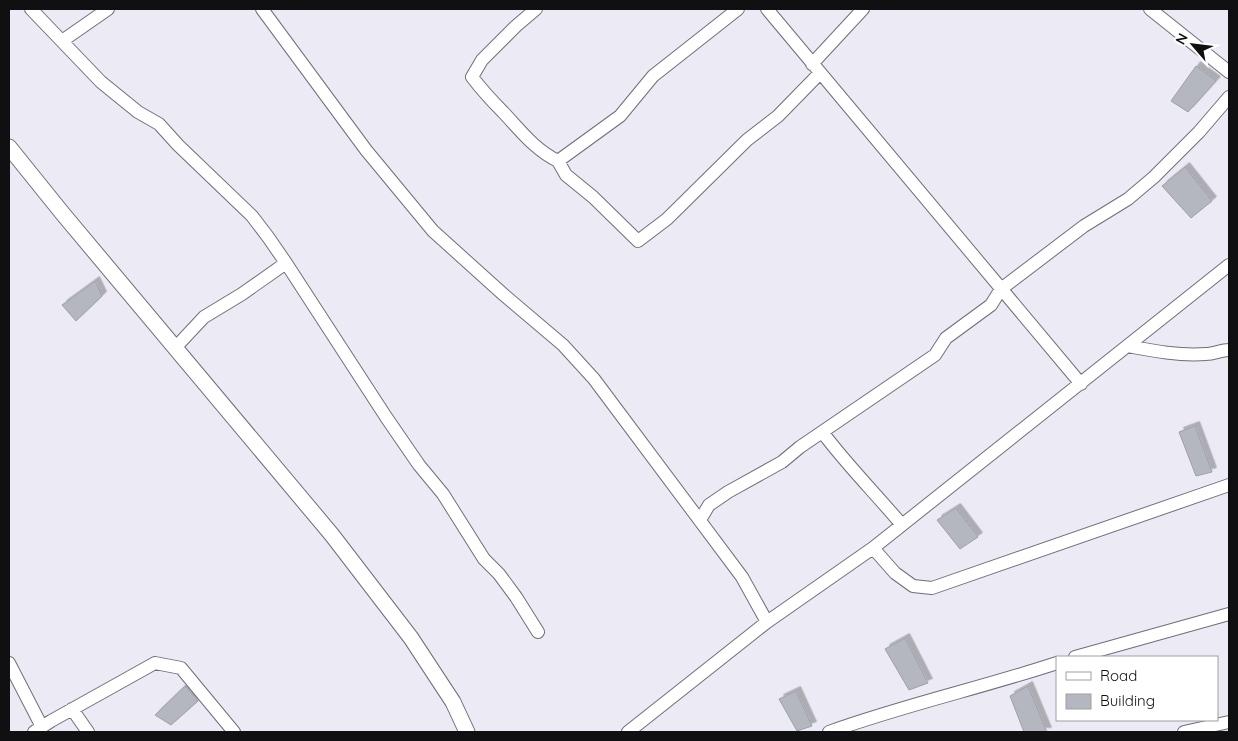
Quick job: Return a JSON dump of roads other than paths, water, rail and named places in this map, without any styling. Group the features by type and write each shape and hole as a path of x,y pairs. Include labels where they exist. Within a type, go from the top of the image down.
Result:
{"street":[{"path":"31,9 101,82 138,112 159,124 178,146 252,216 286,263 386,418 419,465 443,494 484,560 504,582 538,632"},
{"path":"62,41 108,9"},
{"path":"262,9 366,150 433,231 563,345 594,379 742,577 767,622"},
{"path":"536,9 482,60 472,77 529,141 548,156 558,161 566,175 593,197 638,241 667,219 747,140 778,116 863,9"},
{"path":"558,161 620,116 653,76 738,9"},
{"path":"767,9 1081,384"},
{"path":"1150,9 1229,72"},
{"path":"700,520 709,505 782,462 800,447 935,355 946,338 991,305 1001,289 1084,226 1128,199 1179,153 1229,96"},
{"path":"9,147 332,535 411,638 453,702 467,732"},
{"path":"175,348 204,317 242,294 286,263"},
{"path":"628,732 767,622 902,525 1229,265"},
{"path":"1128,346 1186,354 1208,354 1229,350"},
{"path":"823,433 849,466 865,481 902,525"},
{"path":"872,548 895,573 912,586 932,588 1229,485"},
{"path":"1079,656 1229,614"},
{"path":"9,663 38,730 155,663 180,668 234,732"},
{"path":"829,732 1056,663"},
{"path":"72,709 88,732"},
{"path":"1184,732 1229,722"}]}
